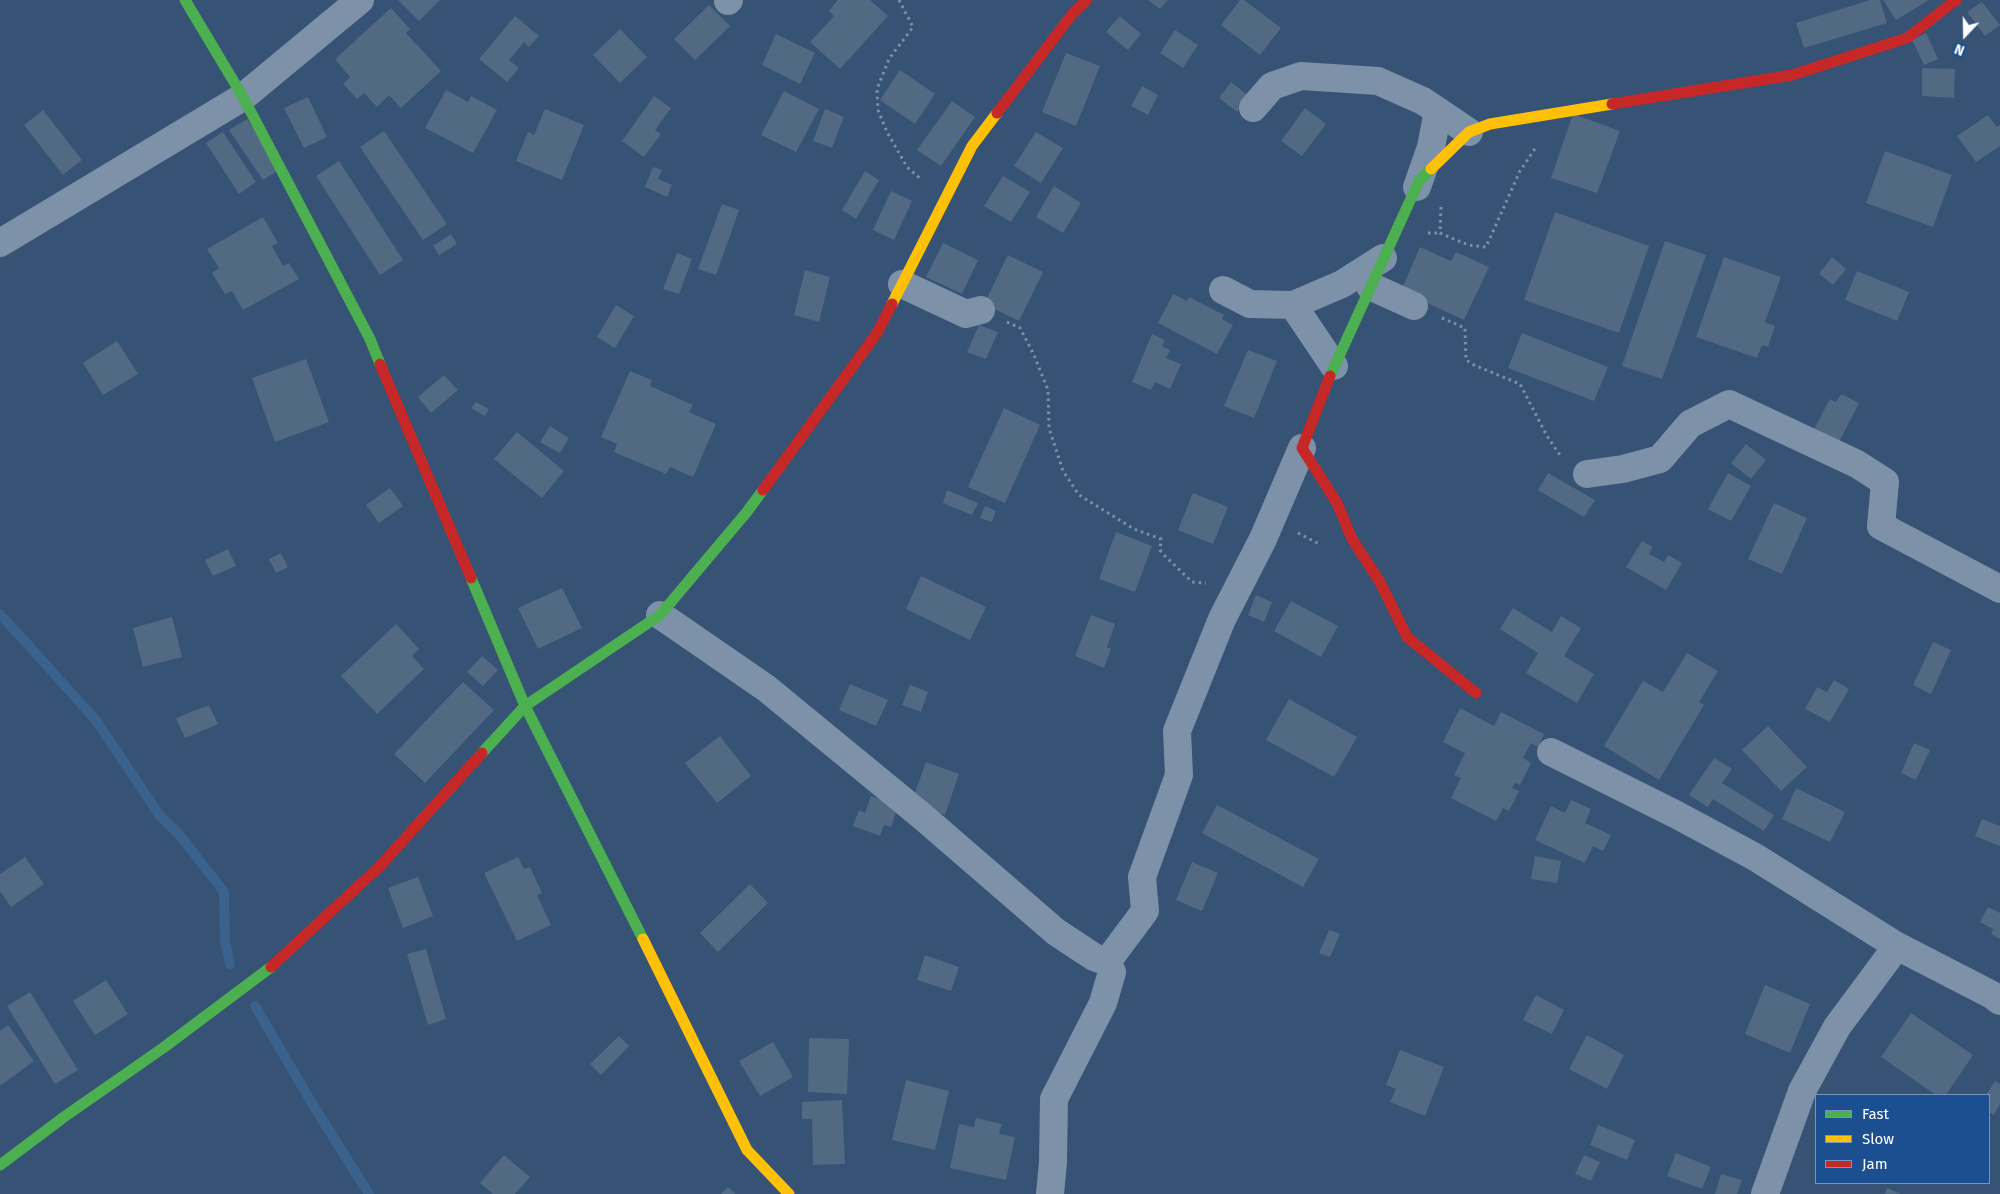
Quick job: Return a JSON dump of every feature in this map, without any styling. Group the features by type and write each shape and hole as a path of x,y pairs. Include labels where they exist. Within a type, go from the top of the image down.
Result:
{"street":[{"path":"185,0 242,97 370,339 524,706 597,847 747,1150 789,1194"},
{"path":"0,243 242,97 360,0"},
{"path":"0,1165 64,1117 163,1048 273,965 380,866 524,706 660,615 757,497 877,333 972,146 1073,13 1087,0"},
{"path":"1417,187 1419,181 1469,132 1490,124 1792,75 1907,38 1956,0"},
{"path":"1253,108 1272,86 1301,76 1378,81 1423,101 1469,132"},
{"path":"1107,962 1144,911 1142,877 1179,774 1177,732 1222,619 1263,539 1302,448 1334,366 1417,187 1430,148 1438,111"},
{"path":"1223,290 1250,304 1293,305 1342,284 1383,258"},
{"path":"902,284 966,314 981,310"},
{"path":"1370,286 1414,306"},
{"path":"1293,305 1334,366"},
{"path":"1587,474 1623,469 1660,459 1690,424 1728,404 1857,464 1885,482 1880,526 2000,589"},
{"path":"1302,448 1337,502 1352,540 1380,582 1407,637 1476,693"},
{"path":"660,615 766,688 923,817 1056,932 1107,962 1112,972 1103,1003 1054,1099 1053,1162 1050,1194"},
{"path":"1551,752 1677,814 1755,857 1897,946 1992,994 2000,1001"},
{"path":"1765,1194 1802,1091 1837,1027 1897,946"}],"path":[{"path":"899,0 913,27 889,59 877,89 878,110 887,132 907,168 945,200"},
{"path":"1417,187 1431,194 1442,208 1440,233 1468,244 1486,247 1520,171 1558,113"},
{"path":"1414,306 1465,328 1466,360 1520,384 1547,436 1564,460 1587,474"},
{"path":"981,310 1020,328 1034,355 1048,390 1049,428 1060,462 1079,495 1134,528 1161,539 1160,550 1192,582 1213,584 1243,577"}],"building":[{"path":"398,0 440,0 419,21"},
{"path":"838,0 870,0 888,16 840,69 810,42 834,16 829,11"},
{"path":"1148,0 1168,0 1160,9"},
{"path":"1240,0 1244,0 1281,28 1260,55 1221,25"},
{"path":"1870,0 1880,0 1887,23 1804,48 1796,23"},
{"path":"1883,0 1929,0 1896,20"},
{"path":"1982,2 2000,25 1985,36 1967,12"},
{"path":"709,5 730,26 695,60 674,39"},
{"path":"391,8 410,29 406,33 441,71 401,108 389,95 377,107 364,93 357,99 343,84 350,77 335,59"},
{"path":"515,16 539,36 529,47 524,42 509,60 519,68 507,82 479,59"},
{"path":"1120,16 1141,34 1128,50 1106,32"},
{"path":"620,29 647,57 620,83 593,55"},
{"path":"1175,30 1198,45 1183,68 1160,53"},
{"path":"1926,33 1938,59 1924,65 1912,40"},
{"path":"776,34 815,53 800,84 762,65"},
{"path":"1066,53 1100,66 1076,126 1042,112"},
{"path":"1922,68 1955,69 1954,98 1922,96"},
{"path":"900,70 935,94 915,124 880,100"},
{"path":"1231,82 1249,96 1237,112 1219,98"},
{"path":"1142,86 1158,95 1148,115 1131,106"},
{"path":"446,90 468,102 471,96 497,110 473,153 425,128"},
{"path":"784,91 819,109 796,152 761,135"},
{"path":"654,96 671,108 655,130 661,134 644,157 622,141"},
{"path":"308,97 327,137 304,148 284,108"},
{"path":"952,101 975,117 941,166 917,150"},
{"path":"1305,108 1326,124 1302,156 1281,141"},
{"path":"545,109 584,125 562,180 516,161 528,132 534,135"},
{"path":"825,109 844,117 832,148 813,141"},
{"path":"43,110 82,160 63,175 24,125"},
{"path":"1573,114 1620,131 1597,193 1551,178"},
{"path":"1988,115 1997,127 2000,125 2000,146 1976,162 1957,136"},
{"path":"247,119 280,169 263,180 229,130"},
{"path":"384,131 447,224 423,240 360,147"},
{"path":"223,132 256,182 239,194 206,143"},
{"path":"1036,132 1063,148 1041,183 1014,166"},
{"path":"1885,151 1952,175 1933,227 1866,203"},
{"path":"339,161 403,260 380,275 316,176"},
{"path":"653,167 662,170 658,179 672,185 667,197 645,187"},
{"path":"865,171 879,180 856,219 842,210"},
{"path":"1003,176 1030,192 1011,222 984,206"},
{"path":"1054,186 1081,203 1063,233 1036,217"},
{"path":"891,191 912,201 894,240 873,230"},
{"path":"722,204 739,210 716,275 698,269"},
{"path":"1555,212 1649,246 1619,333 1524,300"},
{"path":"263,217 278,243 272,246 283,266 289,263 299,279 243,310 232,291 225,294 212,273 219,268 207,249"},
{"path":"451,234 457,244 439,255 433,246"},
{"path":"1665,241 1706,255 1662,379 1622,366"},
{"path":"943,243 978,260 962,294 926,277"},
{"path":"1420,247 1451,261 1456,252 1489,267 1464,320 1401,291"},
{"path":"677,253 692,259 679,294 663,289"},
{"path":"1008,255 1043,272 1019,321 984,304"},
{"path":"1724,257 1781,277 1765,322 1775,326 1768,347 1762,345 1757,358 1696,337"},
{"path":"1832,257 1846,269 1833,285 1819,274"},
{"path":"805,270 830,277 819,322 794,315"},
{"path":"1857,271 1909,292 1897,321 1845,300"},
{"path":"1173,294 1187,301 1189,297 1224,315 1222,319 1233,325 1217,354 1158,323"},
{"path":"616,305 634,316 615,348 597,337"},
{"path":"979,325 998,332 986,359 967,352"},
{"path":"1522,333 1608,367 1594,401 1508,368"},
{"path":"1152,334 1165,340 1162,346 1170,350 1166,358 1181,364 1170,389 1155,382 1151,390 1132,382"},
{"path":"117,341 138,374 103,395 83,363"},
{"path":"1248,350 1277,361 1254,418 1224,406"},
{"path":"306,359 329,422 275,442 252,378"},
{"path":"630,371 652,380 650,386 693,405 689,412 716,424 693,477 670,467 666,474 614,452 617,444 601,437"},
{"path":"444,375 458,390 431,413 418,397"},
{"path":"1841,394 1859,403 1837,446 1812,433 1830,399 1836,402"},
{"path":"476,402 489,409 485,416 471,408"},
{"path":"1004,408 1040,425 1005,503 968,487"},
{"path":"550,426 569,438 560,453 540,442"},
{"path":"517,432 564,471 542,498 494,459"},
{"path":"1746,444 1766,460 1751,479 1731,463"},
{"path":"1548,473 1595,500 1584,517 1538,490"},
{"path":"1728,473 1751,486 1731,521 1708,509"},
{"path":"390,488 403,506 379,523 366,505"},
{"path":"947,490 978,503 972,515 943,503"},
{"path":"1193,493 1228,507 1213,544 1178,530"},
{"path":"1774,503 1807,518 1782,574 1748,559"},
{"path":"985,506 996,511 992,522 980,518"},
{"path":"1116,532 1152,546 1135,592 1099,579"},
{"path":"1642,541 1653,547 1649,554 1664,562 1668,555 1682,563 1666,590 1626,567"},
{"path":"228,549 236,566 213,576 205,560"},
{"path":"281,553 288,567 276,573 269,559"},
{"path":"921,576 986,607 970,640 906,609"},
{"path":"562,588 582,628 538,649 518,608"},
{"path":"1256,595 1272,602 1264,622 1248,615"},
{"path":"1291,601 1338,626 1321,657 1274,631"},
{"path":"1513,608 1552,632 1561,616 1581,628 1564,656 1594,674 1577,703 1526,673 1538,653 1500,629"},
{"path":"1091,615 1115,624 1107,647 1111,649 1104,668 1075,656"},
{"path":"172,617 182,657 143,667 133,628"},
{"path":"396,624 419,649 412,656 424,669 377,714 341,676"},
{"path":"1933,642 1951,650 1931,694 1913,685"},
{"path":"1687,653 1718,671 1699,702 1704,705 1659,780 1604,746 1643,681 1663,692"},
{"path":"482,656 498,670 483,686 467,672"},
{"path":"1834,680 1849,689 1830,722 1805,709 1817,687 1827,692"},
{"path":"463,682 494,710 425,783 394,754"},
{"path":"850,684 888,700 876,726 839,710"},
{"path":"910,685 928,692 921,712 902,705"},
{"path":"1289,699 1357,737 1334,777 1266,740"},
{"path":"209,705 218,724 185,738 176,718"},
{"path":"1460,708 1494,726 1501,712 1544,734 1538,747 1531,743 1523,758 1531,763 1520,785 1515,783 1512,788 1519,791 1509,811 1503,808 1496,821 1451,798 1461,778 1454,775 1465,753 1443,742"},
{"path":"1768,726 1807,767 1781,791 1742,750"},
{"path":"720,736 751,776 717,803 685,763"},
{"path":"1914,743 1930,750 1916,780 1901,773"},
{"path":"1714,758 1732,769 1722,783 1774,815 1764,831 1713,799 1708,807 1689,795"},
{"path":"926,762 959,774 945,815 911,803"},
{"path":"1796,788 1845,812 1830,842 1782,819"},
{"path":"871,796 898,806 891,827 884,825 880,836 853,826 859,810 865,813"},
{"path":"1571,800 1591,809 1585,823 1611,835 1603,851 1593,846 1585,863 1535,840 1551,806 1565,813"},
{"path":"1217,805 1319,859 1303,887 1202,833"},
{"path":"1982,819 2000,826 2000,846 1975,836"},
{"path":"1535,856 1561,861 1557,883 1531,879"},
{"path":"25,857 44,884 11,907 0,891 0,874"},
{"path":"518,857 524,869 530,867 542,893 537,895 551,925 517,941 484,873"},
{"path":"1192,862 1218,873 1202,911 1176,900"},
{"path":"418,877 433,916 403,928 388,888"},
{"path":"750,884 768,903 718,952 700,933"},
{"path":"1988,907 2000,913 2000,939 1991,934 1993,929 1980,922"},
{"path":"1329,930 1340,934 1330,957 1319,953"},
{"path":"426,949 446,1019 428,1025 407,954"},
{"path":"925,955 959,967 951,991 917,980"},
{"path":"106,980 128,1014 95,1035 73,1001"},
{"path":"1765,985 1810,1004 1790,1053 1745,1034"},
{"path":"30,992 78,1070 55,1084 7,1006"},
{"path":"1536,995 1564,1010 1552,1034 1523,1020"},
{"path":"1911,1013 1973,1055 1947,1094 1935,1094 1881,1057"},
{"path":"8,1025 34,1061 0,1086 0,1031"},
{"path":"1587,1035 1624,1055 1607,1089 1569,1069"},
{"path":"619,1036 629,1046 601,1075 590,1064"},
{"path":"809,1038 849,1039 847,1094 808,1092"},
{"path":"773,1042 793,1077 760,1096 739,1061"},
{"path":"1400,1050 1444,1067 1425,1116 1390,1102 1396,1089 1386,1085"},
{"path":"906,1080 949,1091 935,1150 892,1140"},
{"path":"1995,1081 2000,1084 2000,1104 1994,1115 1990,1113 1990,1094 1987,1094"},
{"path":"842,1100 845,1164 813,1165 812,1119 802,1119 802,1102"},
{"path":"976,1118 1002,1124 999,1134 1015,1137 1006,1180 950,1168 959,1124 974,1127"},
{"path":"1598,1125 1635,1140 1627,1160 1590,1145"},
{"path":"1676,1153 1711,1167 1702,1189 1667,1176"},
{"path":"504,1155 530,1177 515,1194 493,1194 480,1183"},
{"path":"1584,1155 1600,1162 1591,1181 1575,1174"},
{"path":"1721,1174 1742,1180 1737,1194 1715,1194"},
{"path":"728,1187 736,1194 721,1194"},
{"path":"1887,1188 1901,1194 1885,1194"}],"waterway":[{"path":"0,614 95,719 160,816 178,833 224,892 225,941 230,964"},
{"path":"255,1006 313,1105 369,1194"}],"traffic: fast":[{"path":"185,0 243,97 370,339 380,364"},
{"path":"1330,376 1419,181 1431,169"},
{"path":"482,753 525,706 660,615 746,513 763,490"},
{"path":"471,578 525,706 643,939"},
{"path":"0,1165 64,1117 163,1048 271,967"}],"traffic: slow":[{"path":"1431,169 1469,132 1490,124 1612,104"},
{"path":"892,304 972,146 997,113"},
{"path":"643,939 747,1150 789,1194"}],"traffic: jam":[{"path":"997,113 1073,13 1087,0"},
{"path":"1612,104 1792,75 1907,38 1956,0"},
{"path":"763,490 877,333 892,304"},
{"path":"380,364 471,578"},
{"path":"1330,376 1302,448 1337,503 1352,539 1380,582 1407,637 1476,693"},
{"path":"271,967 380,866 482,753"}]}
